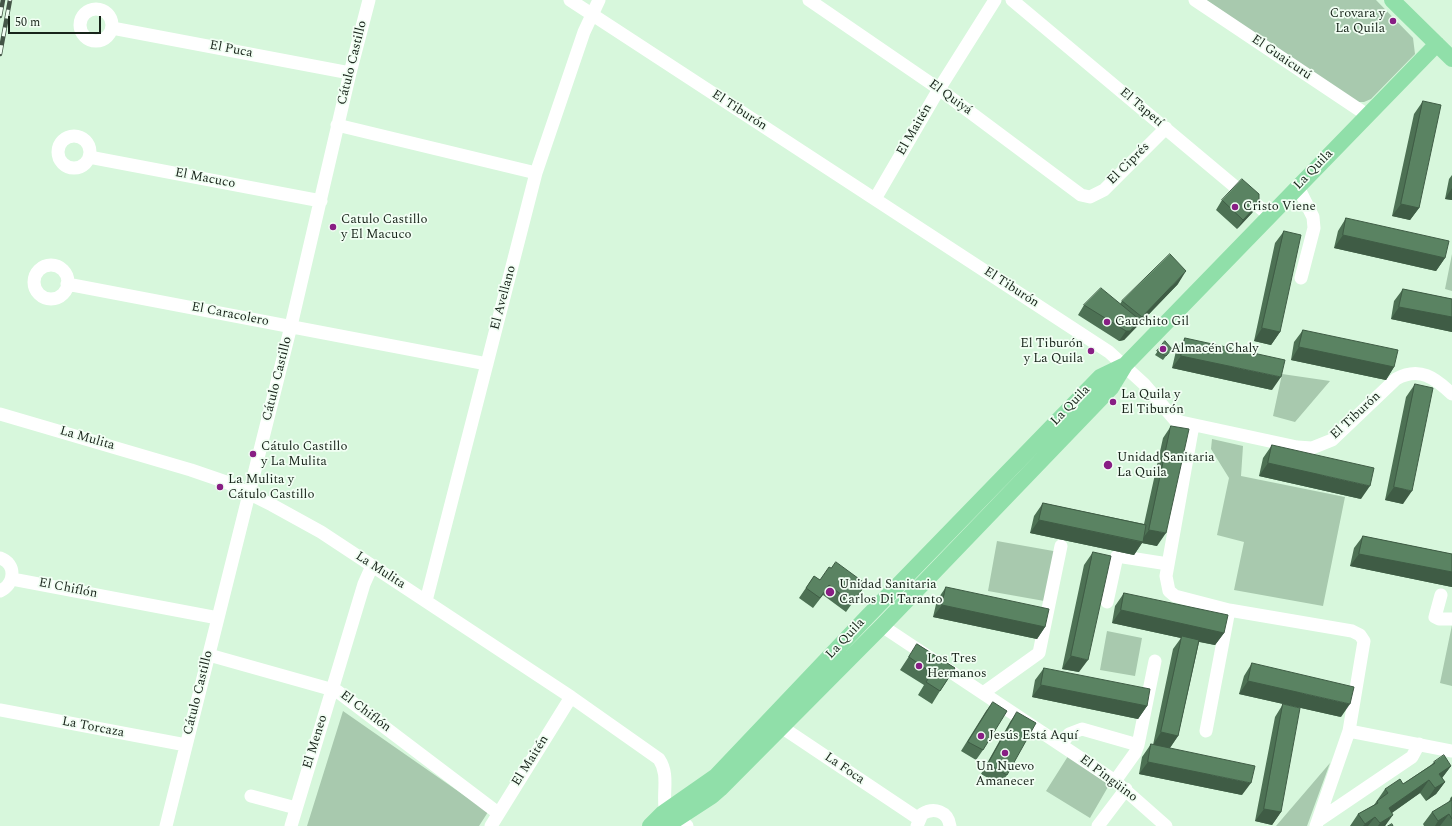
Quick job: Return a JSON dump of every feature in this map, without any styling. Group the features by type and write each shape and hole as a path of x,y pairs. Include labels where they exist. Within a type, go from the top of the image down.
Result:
{"main road":[{"path":"1392,0 1452,59"},
{"name":"La Quila","path":"775,723 882,626 1110,388 1125,365 1437,44"},
{"name":"La Quila","path":"650,826 656,818 674,820 712,796 867,617 1100,377 1125,365"},
{"name":"El Pingüino","path":"867,617 882,626"}],"street":[{"name":"Cátulo Castillo","path":"166,826 291,326 350,73 369,0"},
{"name":"El Tiburón","path":"570,0 1097,344 1125,365 1176,420 1193,425 1312,448 1323,445 1332,440 1396,379 1404,375 1411,373 1428,375 1437,380 1452,394"},
{"name":"El Avellano","path":"426,601 536,173 591,14 600,0"},
{"name":"El Quiyá","path":"810,0 939,89 1081,195 1090,197"},
{"name":"El Maitén","path":"875,199 939,89 995,0"},
{"name":"El Tapetí","path":"1012,0 1270,216"},
{"name":"El Guaicurú","path":"1195,0 1367,115"},
{"name":"El Puca","path":"112,28 350,73"},
{"path":"338,125 536,173"},
{"name":"El Ciprés","path":"1090,197 1104,190 1166,128"},
{"name":"El Macuco","path":"89,157 321,201"},
{"path":"1298,187 1313,217 1314,228 1301,278"},
{"name":"El Caracolero","path":"67,284 487,364"},
{"name":"La Mulita","path":"0,414 154,458 226,482 321,532 571,697 659,759 664,766 666,774 664,802 674,820"},
{"path":"1193,425 1168,564 1167,584 1169,591 1175,596 1229,610 1352,631 1360,635 1364,641 1364,650 1349,730 1317,823"},
{"path":"983,693 1039,653 1061,546"},
{"path":"1107,602 1117,556 1168,564"},
{"path":"0,558 8,562 11,567 12,579 6,588 0,591"},
{"name":"El Meneo","path":"291,826 332,690 372,566"},
{"name":"El Chiflón","path":"12,579 218,618"},
{"path":"1441,595 1435,617 1439,619 1452,619"},
{"path":"1206,731 1229,610"},
{"name":"El Pingüino","path":"882,626 1115,781 1126,789 1166,826"},
{"name":"El Chiflón","path":"209,655 332,690 344,695 498,814"},
{"path":"1115,781 1135,753 1138,745 1155,661"},
{"name":"El Maitén","path":"491,826 571,697"},
{"name":"La Torcaza","path":"0,710 186,746"},
{"name":"La Foca","path":"775,723 918,822 927,811 938,811 947,818 950,826"},
{"path":"1061,745 1069,734 1082,729 1138,745"},
{"path":"1349,730 1452,751"},
{"path":"1317,823 1412,757 1419,744"},
{"path":"1098,826 1126,789"},
{"path":"251,796 296,808"}],"green space":[{"path":"1206,0 1376,0 1413,38 1415,54 1371,99 1364,102 1356,102"},
{"path":"1452,254 1452,291 1445,289"},
{"path":"1282,374 1330,381 1295,422 1273,416"},
{"path":"1212,439 1243,446 1241,476 1345,497 1323,606 1234,590 1244,542 1217,535 1229,478 1211,449"},
{"path":"997,541 1059,552 1050,602 988,591"},
{"path":"1452,625 1452,686 1440,683"},
{"path":"1107,631 1142,638 1135,676 1100,670"},
{"path":"343,711 488,812 479,826 307,826"},
{"path":"1070,753 1112,780 1090,818 1046,791"},
{"path":"1330,763 1307,826 1276,826"}],"building":[{"path":"1423,101 1441,105 1419,208 1401,204"},
{"path":"1242,179 1259,194 1259,203 1243,220 1222,200"},
{"path":"1346,218 1449,241 1445,258 1343,235"},
{"path":"1284,231 1301,235 1280,332 1262,328"},
{"path":"1170,254 1186,271 1142,317 1122,301"},
{"path":"1101,288 1140,320 1130,331 1126,331 1084,305"},
{"path":"1403,289 1452,299 1452,317 1399,307"},
{"path":"1303,330 1398,350 1394,367 1299,347"},
{"path":"1185,338 1285,360 1281,377 1181,356"},
{"path":"1165,341 1172,349 1166,356 1157,351"},
{"path":"1415,384 1433,388 1412,491 1394,487"},
{"path":"1171,426 1189,429 1166,533 1149,530"},
{"path":"1272,445 1374,468 1370,486 1268,463"},
{"path":"1043,503 1146,525 1143,542 1039,520"},
{"path":"1363,536 1452,554 1452,572 1359,554"},
{"path":"1093,552 1111,556 1088,660 1071,656"},
{"path":"836,562 866,584 852,603 829,585 820,598 806,588 814,576 820,580 829,567 831,568"},
{"path":"946,587 1049,609 1045,627 942,605"},
{"path":"1124,593 1228,615 1224,633 1121,610"},
{"path":"1182,636 1199,640 1178,736 1161,732"},
{"path":"917,644 955,668 940,691 926,682 932,673 909,657"},
{"path":"1252,663 1354,687 1350,704 1248,681"},
{"path":"1044,668 1150,689 1147,706 1041,685"},
{"name":"Jesús Está Aquí","path":"993,702 1007,711 983,750 968,742"},
{"path":"1283,704 1300,708 1281,812 1264,809"},
{"name":"Un Nuevo Amanecer","path":"1017,712 1036,723 1007,775 988,764"},
{"path":"1151,744 1255,766 1251,783 1148,762"},
{"path":"1444,755 1451,766 1439,774 1445,782 1435,788 1429,780 1389,808 1393,815 1380,823 1375,817 1365,824 1358,814 1378,803 1377,801 1388,793 1385,789 1400,779 1403,784 1435,763 1434,762"},
{"path":"1452,800 1452,819 1449,814 1438,821 1432,812"}],"railway":[{"path":"0,16 3,0"},
{"path":"0,54 10,0"}],"place":[{"name":"Crovara y La Quila","path":"1393,21"},
{"name":"Cristo Viene","path":"1235,207"},
{"name":"Catulo Castillo y El Macuco","path":"333,227"},
{"name":"Gauchito Gil","path":"1107,322"},
{"name":"Almacén Chaly","path":"1163,349"},
{"name":"El Tiburón y La Quila","path":"1091,351"},
{"name":"La Quila y El Tiburón","path":"1113,402"},
{"name":"Cátulo Castillo y La Mulita","path":"253,454"},
{"name":"Unidad Sanitaria La Quila","path":"1108,465"},
{"name":"La Mulita y Cátulo Castillo","path":"220,487"},
{"name":"Unidad Sanitaria Carlos Di Taranto","path":"830,592"},
{"name":"Los Tres Hermanos","path":"919,666"},
{"name":"Jesús Está Aquí","path":"981,736"},
{"name":"Un Nuevo Amanecer","path":"1005,753"}]}
